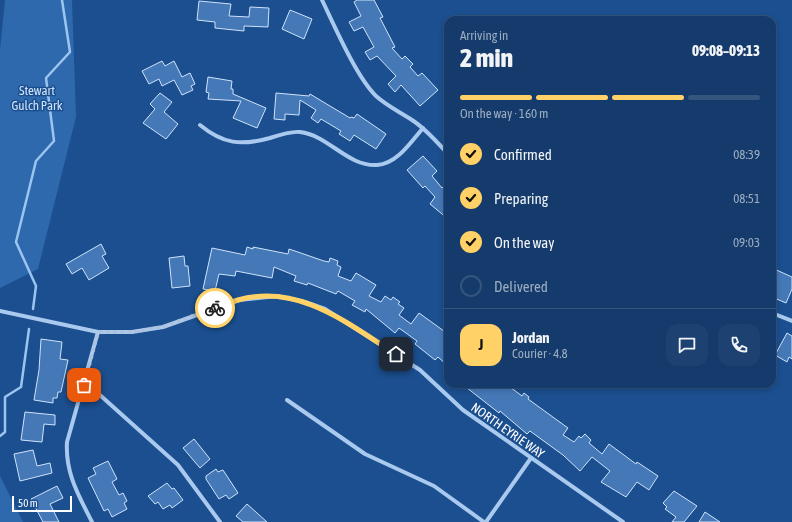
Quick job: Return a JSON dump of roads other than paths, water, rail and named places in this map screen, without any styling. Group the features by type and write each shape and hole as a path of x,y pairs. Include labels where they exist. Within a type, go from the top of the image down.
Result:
{"street":[{"path":"322,0 368,87 386,104 413,120 423,128 444,150"},
{"path":"200,125 211,134 224,141 241,143 299,132 314,135 359,163 369,165 388,163 401,154 423,128"},
{"name":"NORTH EYRIE WAY","path":"0,311 98,332 132,332 163,327 239,300 277,296 305,302 324,309 420,370 463,410 623,522"},
{"path":"776,315 792,321"},
{"path":"92,522 74,484 68,467 67,452 68,442 98,332"},
{"path":"84,385 101,396 178,465 220,522"},
{"path":"287,400 365,454 434,486 485,522 531,458"}],"waterway":[{"path":"33,309 36,286 16,242 36,161 54,141 46,78 70,52 62,0"},
{"path":"0,436 5,432 5,397 21,387 29,329"}],"park label":[{"name":"Stewart Gulch Park","path":"37,98"}]}
